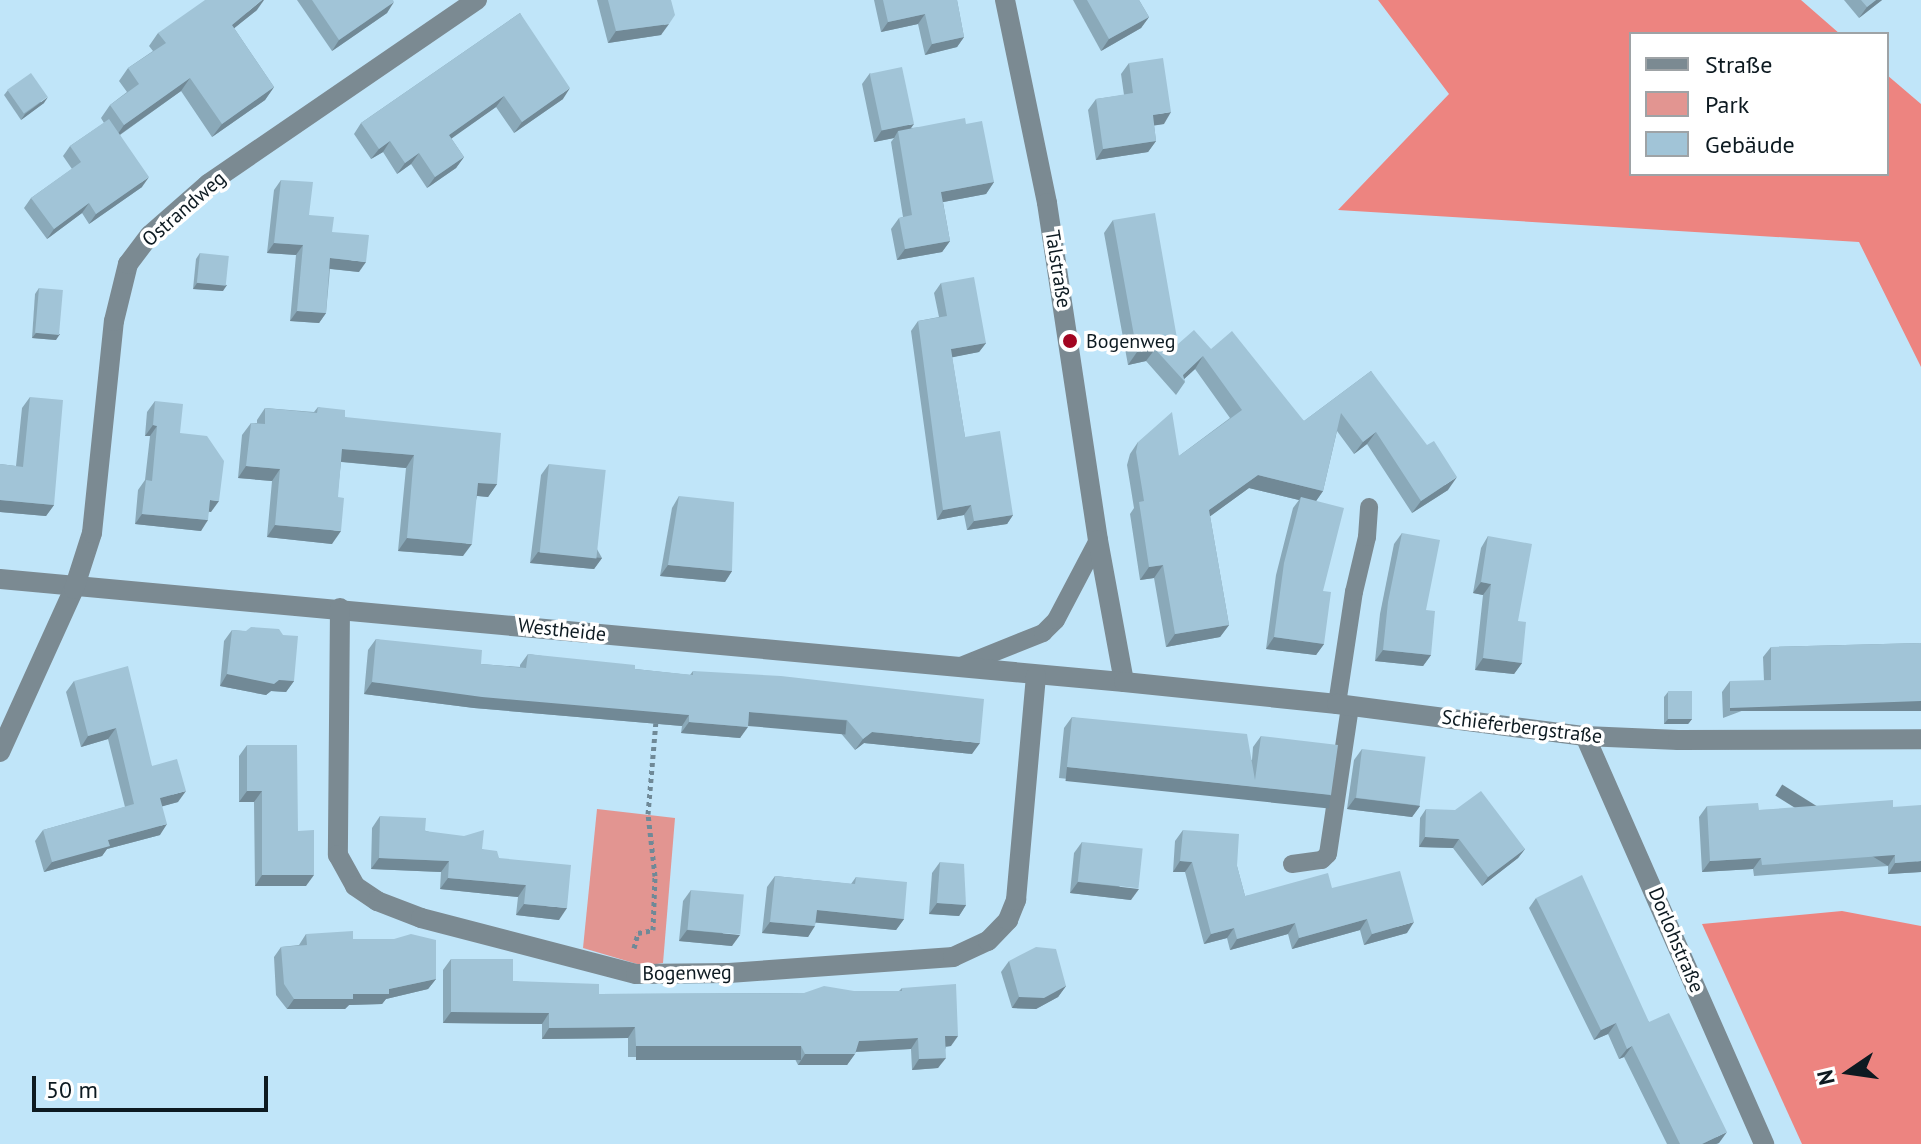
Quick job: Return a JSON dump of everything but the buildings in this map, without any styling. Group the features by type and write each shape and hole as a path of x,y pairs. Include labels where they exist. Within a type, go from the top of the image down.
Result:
{"street":[{"name":"Ostrandweg","path":"0,752 74,589 92,533 116,309 124,275 135,253 150,235 208,184 477,0"},
{"name":"Talstraße","path":"1005,0 1047,203 1098,540 1124,682"},
{"name":"Westheide","path":"0,579 74,589 340,608 1124,682"},
{"name":"Bogenweg","path":"340,608 338,855 355,886 377,901 421,918 636,974 729,973 953,957 988,941 1008,920 1016,900 1036,676"},
{"name":"Schieferbergstraße","path":"1124,682 1344,705 1585,736 1678,740 1921,739"},
{"name":"Dorlohstraße","path":"1585,736 1764,1144"}],"lane":[{"path":"1292,864 1322,860 1328,854 1354,592 1367,537 1369,507"},
{"path":"955,668 1043,633 1056,620 1098,540"}],"path":[{"path":"638,933 653,930 655,876 648,814 657,704"}],"green space":[{"path":"597,809 675,818 663,963 644,966 583,948"}],"shaded area":[{"path":"1378,0 1801,0 1838,32 1629,32 1629,176 1889,176 1889,77 1921,104 1921,367 1859,242 1338,210 1449,94"},
{"path":"1842,911 1921,926 1921,1144 1802,1144 1702,924"}],"place":[{"name":"Bogenweg","path":"1070,341"}]}
